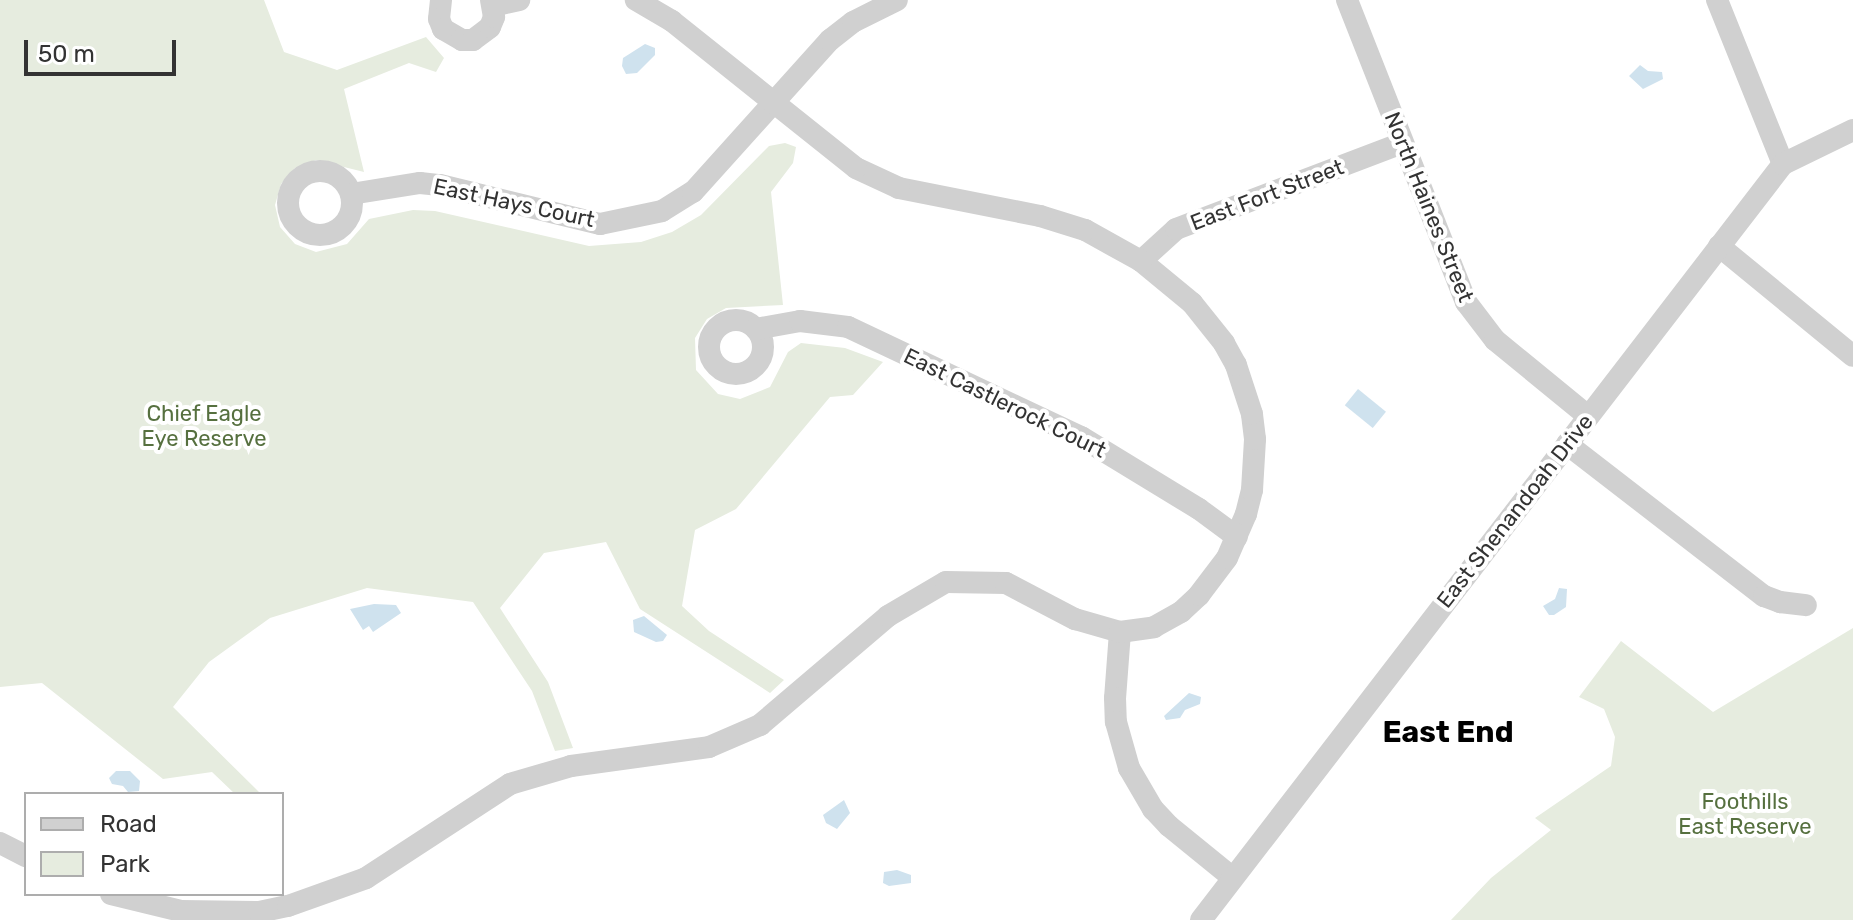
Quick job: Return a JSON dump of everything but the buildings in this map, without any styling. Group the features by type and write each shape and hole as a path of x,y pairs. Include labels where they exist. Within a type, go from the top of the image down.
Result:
{"street":[{"path":"441,0 439,19 443,29 462,40 473,40 490,27 492,3 519,0"},
{"path":"119,896 181,911 259,912 366,878 510,784 571,766 709,747 760,725 888,616 946,582 1006,583 1075,619 1120,632 1154,627 1181,612 1214,578 1237,537 1252,490 1255,439 1245,389 1236,365 1209,322 1141,261 1107,241 1062,222 921,194 877,179 856,168 672,21 636,0"},
{"name":"East Hays Court","path":"351,194 420,183 440,185 571,220 600,224 662,211 693,192 830,40 853,22 897,0"},
{"name":"North Haines Street","path":"1347,0 1466,302 1479,323 1588,416"},
{"path":"1717,0 1783,164"},
{"name":"East Shenandoah Drive","path":"1201,920 1783,164 1853,130"},
{"name":"East Fort Street","path":"1141,261 1176,229 1402,143"},
{"path":"1719,246 1853,356"},
{"name":"East Castlerock Court","path":"756,329 800,321 848,327 1081,437 1199,509 1237,537"},
{"path":"1567,444 1764,596 1780,602 1806,605"},
{"path":"1120,632 1115,710 1129,768 1140,789 1169,826 1233,878"},
{"path":"0,843 24,855"}],"green space":[{"name":"Chief Eagle Eye Reserve","path":"0,0 264,0 284,52 337,70 426,37 444,58 436,72 409,63 344,89 364,172 316,160 295,168 281,184 275,205 280,227 295,244 316,252 347,244 369,219 413,210 435,211 589,246 641,242 672,232 701,215 769,146 785,143 796,147 793,163 771,192 783,305 726,308 707,319 695,338 696,370 718,394 740,399 770,387 788,352 801,343 845,348 883,362 853,395 830,397 736,509 695,530 682,606 709,631 784,680 770,693 640,609 606,542 544,553 500,608 548,682 573,748 555,751 532,691 473,602 367,588 270,618 209,662 173,707 259,792 233,792 212,772 163,779 42,683 0,687"},
{"name":"Foothills East Reserve","path":"1853,628 1853,920 1451,920 1491,878 1551,830 1535,818 1611,766 1615,737 1604,709 1579,697 1621,641 1713,712"}],"water":[{"path":"645,44 655,48 655,55 637,73 626,74 622,66 623,58"},
{"path":"1640,65 1648,71 1662,72 1663,79 1643,89 1629,76"},
{"path":"1358,389 1386,412 1373,428 1345,405"},
{"path":"1559,588 1567,589 1566,607 1549,615 1543,606 1555,599"},
{"path":"374,604 396,605 401,613 373,632 369,626 363,630 350,609"},
{"path":"644,616 667,635 663,641 656,642 634,632 633,620"},
{"path":"1189,693 1201,697 1200,704 1185,710 1180,718 1166,720 1164,716"},
{"path":"116,771 130,771 140,781 139,791 128,792 123,786 112,784 109,778"},
{"path":"844,800 850,813 837,829 826,823 823,815"},
{"path":"897,870 911,875 911,883 889,886 883,883 884,872"}],"district":[{"name":"East End","path":"1448,732"}]}
